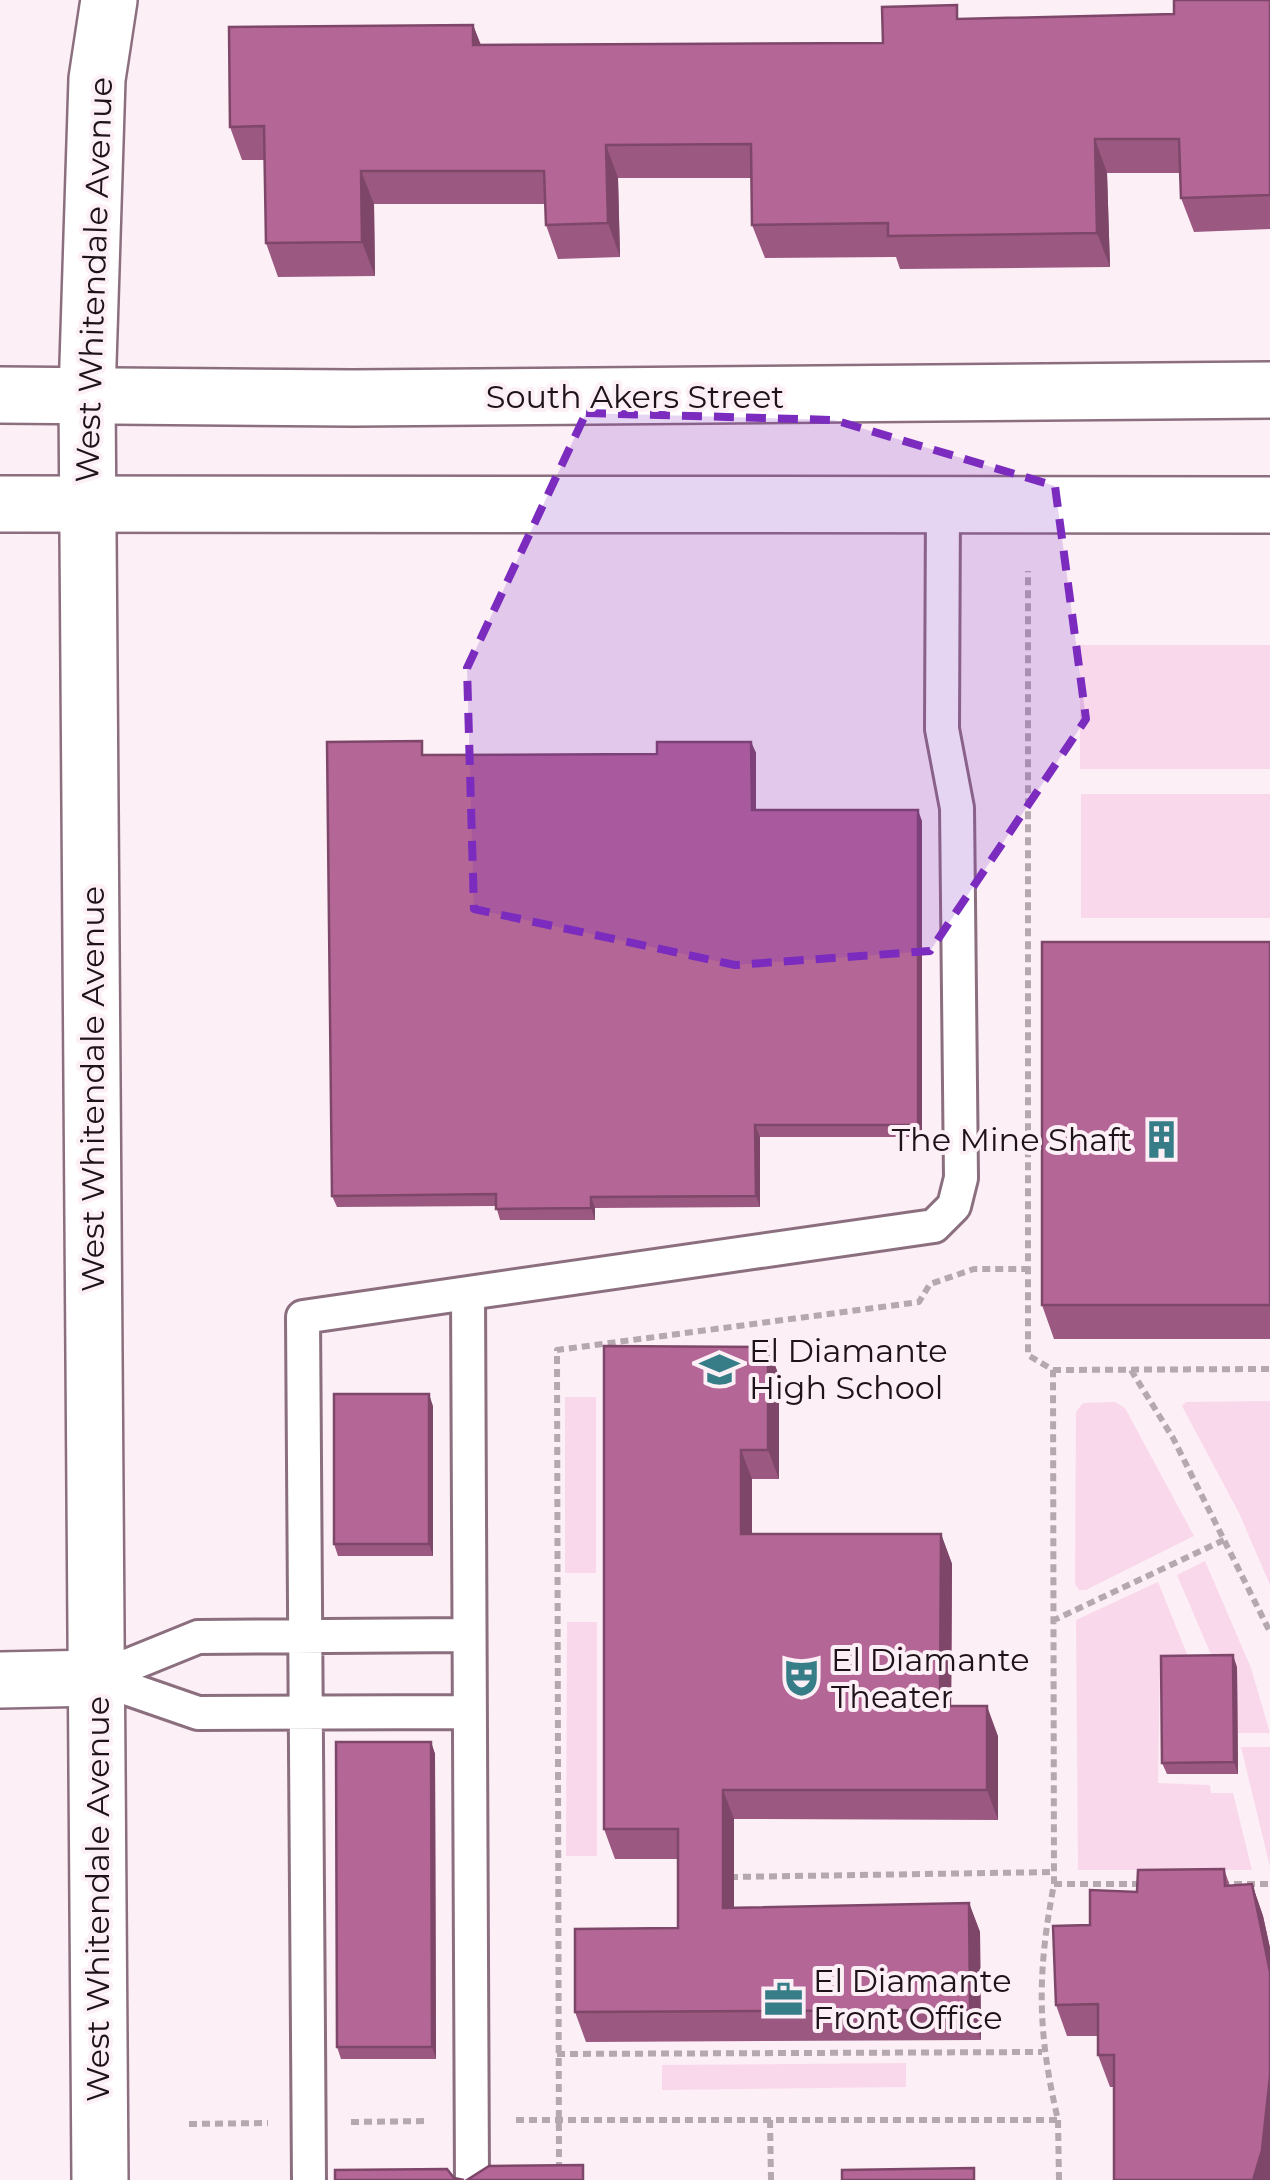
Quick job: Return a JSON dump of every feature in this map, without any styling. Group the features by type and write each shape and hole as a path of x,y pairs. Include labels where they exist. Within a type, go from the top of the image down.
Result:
{"main road":[{"name":"West Whitendale Avenue","path":"100,2180 87,395 97,78 110,0"},
{"name":"South Akers Street","path":"0,394 373,398 1270,390"},
{"path":"0,504 1270,505"},
{"path":"0,1680 97,1678"}],"lane":[{"path":"309,2180 303,1317 934,1226 954,1206 961,1178 957,808 942,729 943,505"},
{"path":"468,1294 472,2180"},
{"path":"97,1678 198,1637 469,1635"},
{"path":"97,1678 198,1713 469,1712"}],"path":[{"path":"1028,571 1028,1355 1053,1370 1270,1369"},
{"path":"559,2176 557,1350 919,1302 930,1284 974,1269 1029,1268"},
{"path":"1053,1370 1054,1884 1040,1957 1042,2052 1058,2120 1059,2180"},
{"path":"1132,1370 1226,1539 1270,1632"},
{"path":"1052,1621 1226,1539"},
{"path":"711,1877 1054,1872"},
{"path":"1054,1884 1152,1884"},
{"path":"1211,1884 1270,1884"},
{"path":"557,2054 1042,2052"},
{"path":"472,2120 1058,2120"},
{"path":"770,2120 771,2180"}],"highlighted area":[{"path":"586,413 834,420 1055,486 1086,719 930,951 735,965 474,909 467,668"}],"shaded area":[{"path":"1080,645 1270,645 1270,769 1080,769"},
{"path":"1081,794 1270,794 1270,918 1081,918"},
{"path":"565,1397 596,1397 596,1573 565,1573"},
{"path":"1270,1401 1270,1585 1239,1513 1182,1406 1186,1402"},
{"path":"1115,1402 1125,1408 1194,1536 1079,1590 1075,1584 1076,1412 1083,1403"},
{"path":"1205,1561 1251,1668 1270,1733 1237,1733 1218,1671 1177,1575"},
{"path":"1158,1582 1189,1659 1160,1664 1158,1783 1210,1785 1211,1793 1233,1793 1252,1870 1078,1870 1076,1620"},
{"path":"567,1622 597,1622 597,1856 566,1856"},
{"path":"1241,1747 1270,1747 1270,1867"},
{"path":"906,2063 906,2087 662,2090 662,2065"}],"building":[{"path":"1174,0 1270,0 1270,195 1181,198 1179,139 1095,139 1097,233 888,236 888,223 752,225 751,144 606,145 608,223 546,225 544,171 361,171 362,242 266,243 264,126 230,127 229,27 473,25 473,45 883,43 882,7 957,5 957,19 1174,14"},
{"path":"422,741 422,755 657,754 657,742 751,742 752,810 918,810 918,1125 755,1125 756,1196 591,1197 591,1208 496,1209 496,1194 332,1196 327,742"},
{"name":"The Mine Shaft","path":"1042,942 1270,942 1270,1305 1042,1305"},
{"path":"604,1346 768,1347 768,1450 741,1450 741,1534 941,1534 940,1706 987,1706 987,1790 723,1790 723,1908 969,1903 970,2010 575,2012 575,1929 678,1928 678,1829 604,1829"},
{"path":"334,1394 429,1394 429,1544 334,1544"},
{"path":"1233,1655 1234,1762 1162,1763 1161,1656"},
{"path":"336,1742 431,1742 432,2047 337,2047"},
{"path":"1224,1869 1225,1886 1252,1884 1270,1972 1270,2076 1262,2150 1253,2180 1114,2180 1114,2055 1098,2055 1098,2004 1056,2005 1053,1926 1090,1925 1090,1890 1137,1892 1138,1870"},
{"path":"583,2165 583,2180 467,2180 489,2166"},
{"path":"974,2168 974,2180 842,2180 842,2170"},
{"path":"447,2169 454,2178 464,2180 335,2180 335,2170"}],"place":[{"name":"The Mine Shaft","path":"1162,1140"},
{"name":"El Diamante High School","path":"719,1369"},
{"name":"El Diamante Theater","path":"801,1678"},
{"name":"El Diamante Front Office","path":"783,1999"}]}
